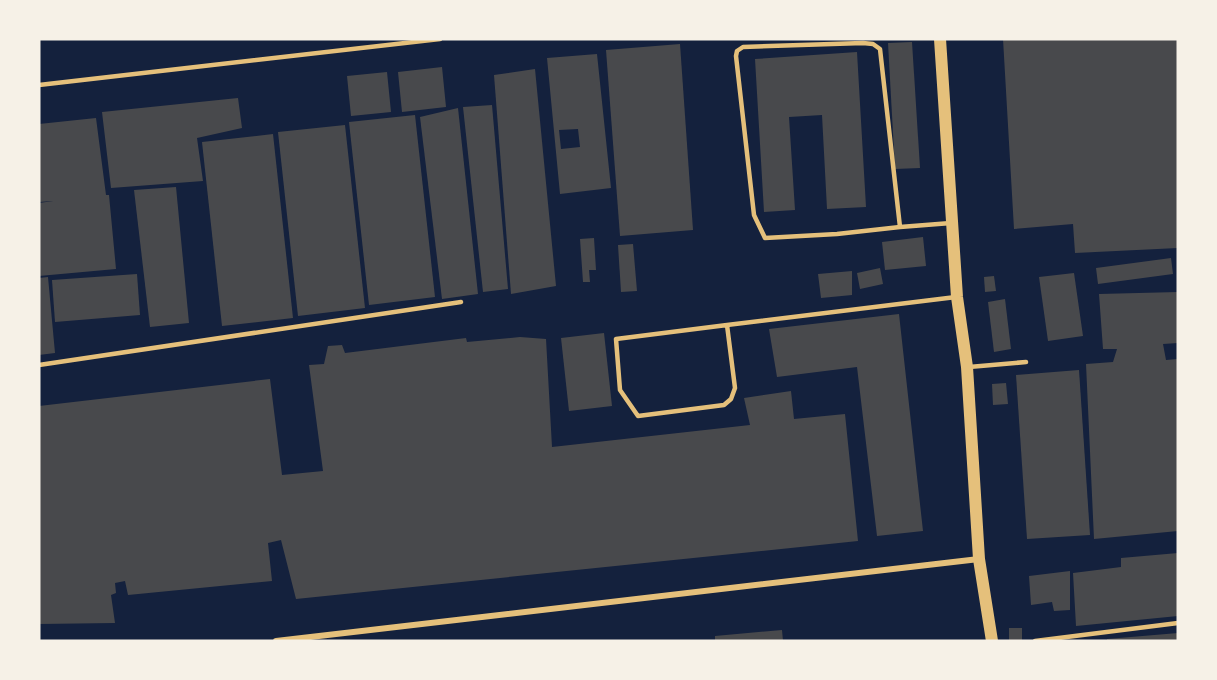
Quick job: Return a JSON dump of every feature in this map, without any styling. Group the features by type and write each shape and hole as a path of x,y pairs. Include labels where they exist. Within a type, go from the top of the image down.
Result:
{"main road":[{"path":"940,39 957,297 966,367 979,559 992,641"}],"street":[{"path":"276,641 979,559"}],"lane":[{"path":"39,85 440,39"},
{"path":"900,227 880,49 873,44 863,43 743,47 737,51 754,214 765,238 952,223"},
{"path":"728,325 735,388 731,399 724,405 638,416 620,390 616,339 728,325 957,297"},
{"path":"39,365 461,302"},
{"path":"966,367 1026,362"},
{"path":"1035,641 1178,623"}],"building":[{"path":"1003,39 1178,39 1178,248 1075,253 1073,224 1014,229"},
{"path":"912,42 920,168 895,169 888,43"},
{"path":"680,44 693,230 620,236 606,50"},
{"path":"857,52 866,207 827,209 822,115 789,117 795,210 764,212 755,59"},
{"path":"597,54 611,188 560,194 547,58","holes":["578,129 580,147 561,149 559,130"]},
{"path":"442,67 446,107 402,112 398,72"},
{"path":"535,69 556,286 511,294 494,75"},
{"path":"387,72 391,112 351,116 347,76"},
{"path":"238,98 242,128 197,138 203,181 111,188 102,112"},
{"path":"492,105 508,289 483,292 463,107"},
{"path":"458,108 478,294 442,299 420,117"},
{"path":"415,115 435,297 369,305 349,122"},
{"path":"96,118 106,195 109,195 116,269 39,276 39,203 53,201 39,202 39,124"},
{"path":"345,125 365,308 298,316 278,132"},
{"path":"273,134 293,318 222,326 202,142"},
{"path":"176,187 189,323 150,327 134,190"},
{"path":"923,237 926,266 885,270 882,242"},
{"path":"594,238 596,270 589,270 590,282 583,282 580,239"},
{"path":"633,244 637,291 621,292 618,245"},
{"path":"1171,258 1173,274 1098,284 1096,268"},
{"path":"880,268 883,284 860,289 857,273"},
{"path":"852,271 852,295 821,298 818,274"},
{"path":"1074,273 1083,336 1048,341 1039,277"},
{"path":"137,274 140,315 55,322 52,280"},
{"path":"994,276 996,291 985,292 984,277"},
{"path":"48,277 55,353 39,355 39,278"},
{"path":"1178,292 1178,343 1163,344 1166,360 1178,359 1178,531 1094,539 1086,364 1113,362 1117,349 1103,349 1099,294"},
{"path":"1005,299 1011,349 994,352 988,302"},
{"path":"899,314 923,531 877,536 857,367 777,377 769,329"},
{"path":"604,333 612,406 569,411 561,338"},
{"path":"520,337 546,339 552,447 750,425 744,398 791,391 794,419 845,414 858,541 296,599 281,540 268,543 272,581 128,595 125,581 115,583 116,593 111,595 115,623 39,624 39,406 270,379 282,475 323,471 309,365 324,364 328,346 342,345 345,353 466,338 467,342"},
{"path":"1079,370 1090,535 1027,539 1016,375"},
{"path":"1006,383 1008,404 993,405 992,384"},
{"path":"1178,553 1178,616 1076,626 1073,573 1121,567 1121,558"},
{"path":"1070,571 1070,610 1054,611 1052,602 1031,605 1029,576"},
{"path":"1009,628 1022,628 1022,641 1009,640"},
{"path":"782,630 783,641 715,641 715,636"},
{"path":"1178,633 1178,641 1107,641 1107,639"}]}
